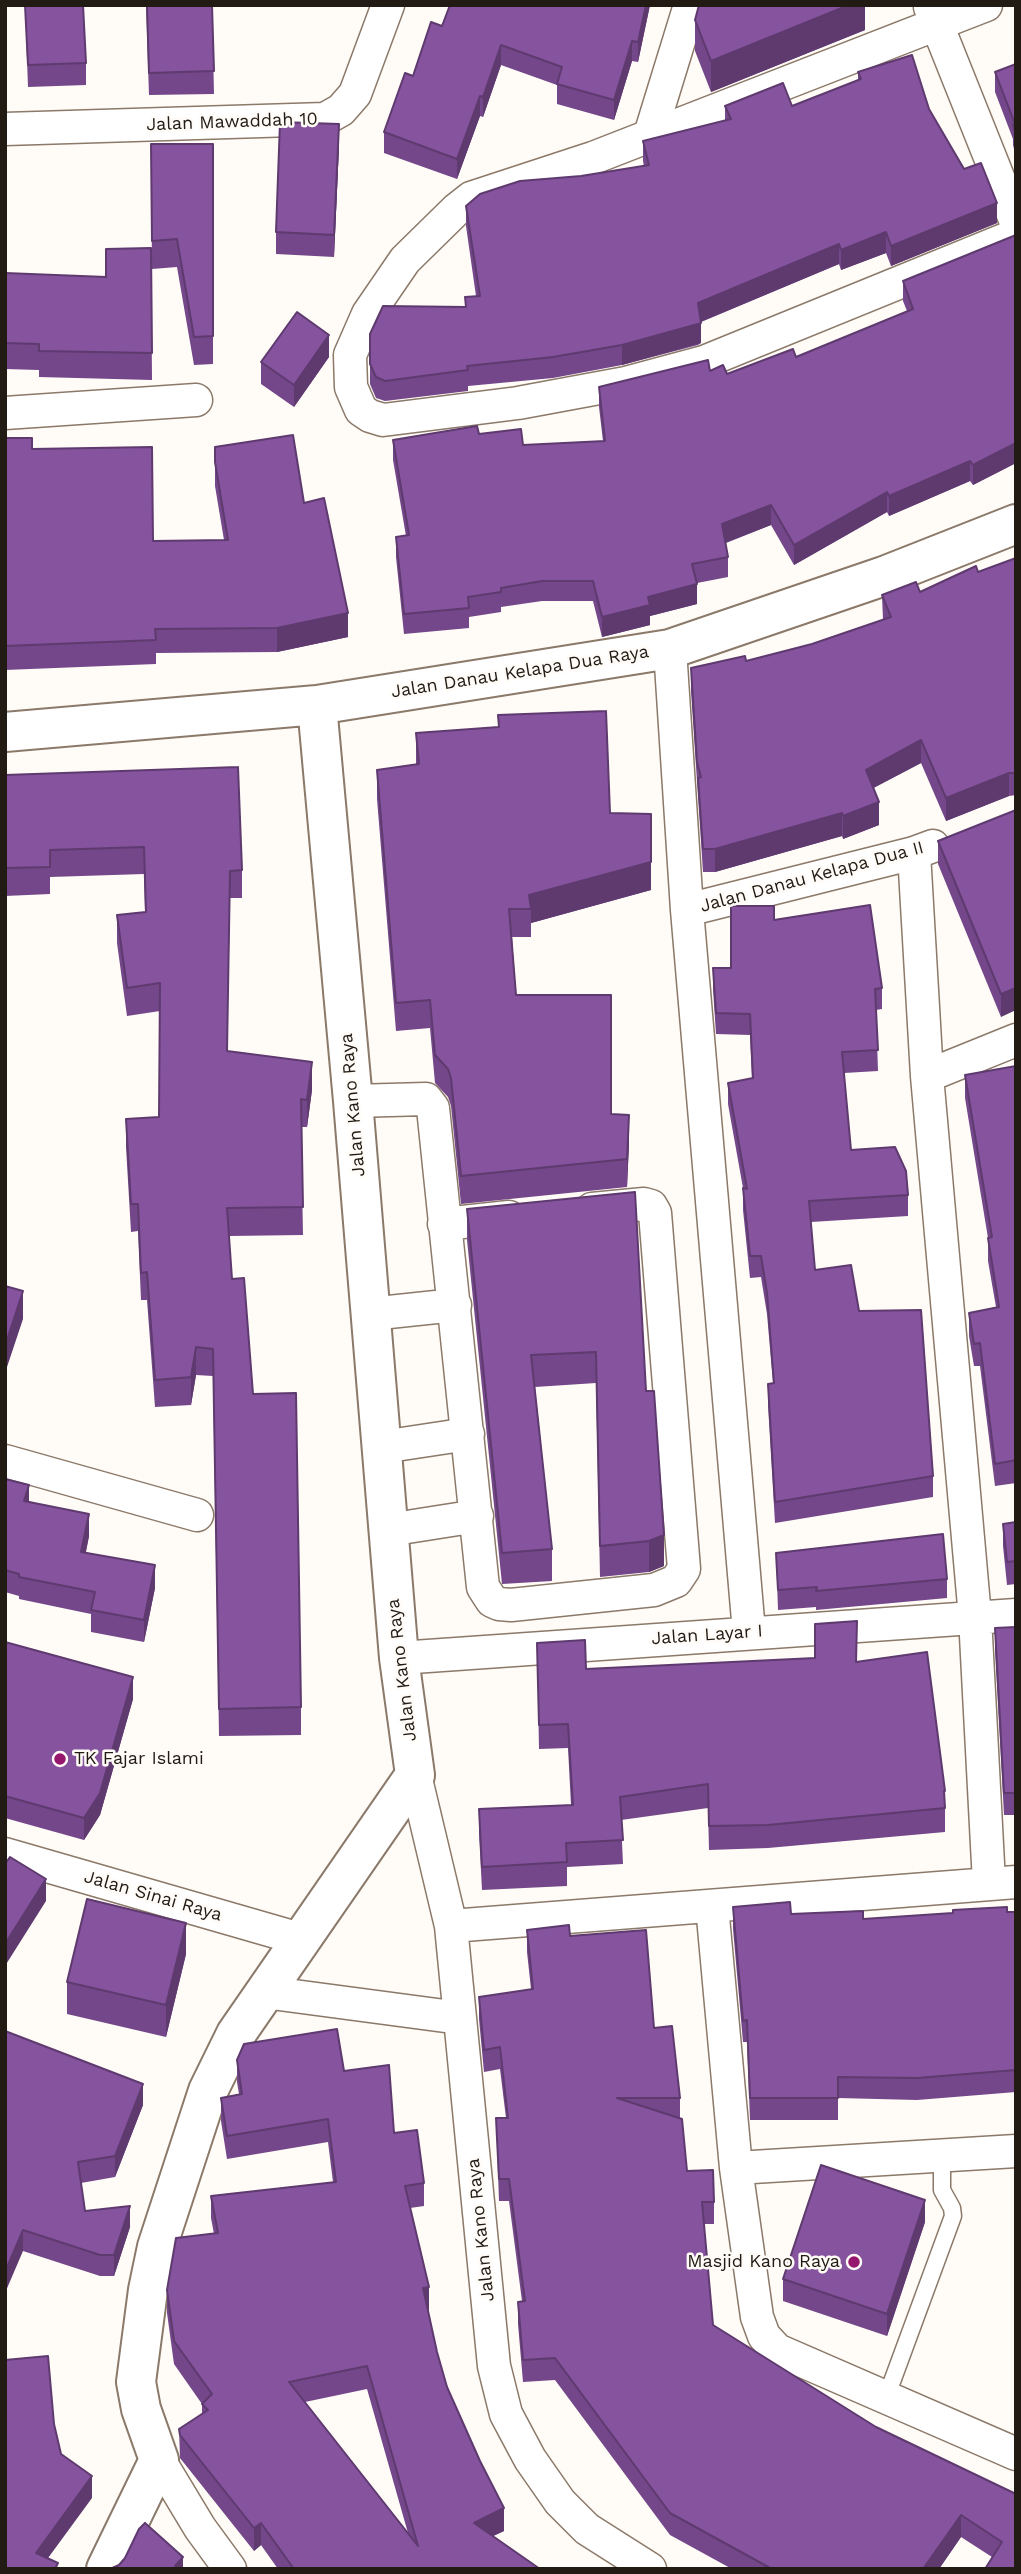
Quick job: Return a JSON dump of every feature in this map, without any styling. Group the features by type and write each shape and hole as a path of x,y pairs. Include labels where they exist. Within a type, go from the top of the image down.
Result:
{"street":[{"name":"Jalan Mawaddah 10","path":"5,129 325,119 341,110 355,94 388,5"},
{"path":"650,135 690,5"},
{"path":"986,5 933,15 593,158 471,198 405,260 360,328 350,355 351,387 361,410 383,420 518,403 665,374 767,337 1016,235"},
{"path":"933,15 1016,222"},
{"path":"5,413 197,400"},
{"name":"Jalan Danau Kelapa Dua Raya","path":"5,732 317,705 670,649 884,576 1016,524"},
{"path":"670,649 687,910 750,1632"},
{"name":"Jalan Kano Raya","path":"317,705 399,1658 415,1775 451,1926 494,2366 506,2414 530,2459 560,2502 587,2529 650,2569"},
{"name":"Jalan Danau Kelapa Dua II","path":"687,910 914,853 965,833"},
{"path":"451,1926 1002,1883 975,1617 927,1076 914,853"},
{"path":"927,1076 1016,1040"},
{"path":"352,1101 429,1100 434,1110 444,1224 455,1305 483,1587 492,1601 511,1605 653,1590 676,1580 684,1569 655,1213 651,1206 644,1204 444,1224"},
{"path":"370,1314 455,1305"},
{"path":"382,1447 468,1434"},
{"path":"5,1461 197,1515"},
{"path":"388,1530 477,1517"},
{"name":"Jalan Layar I","path":"399,1658 1016,1615"},
{"path":"230,2569 200,2528 159,2459 141,2409 136,2382 148,2290 157,2247 208,2091 236,2034 415,1775"},
{"name":"Jalan Sinai Raya","path":"5,1854 300,1939"},
{"path":"712,1906 736,2168 757,2318 769,2344 777,2350 1016,2454"},
{"path":"264,1992 460,2018"},
{"path":"736,2168 1016,2151"},
{"path":"106,2569 159,2459"}],"lane":[{"path":"887,2398 953,2216 952,2208 942,2190 942,2156"}],"building":[{"path":"25,5 83,5 86,63 28,65"},
{"path":"147,5 212,5 214,71 149,73"},
{"path":"450,5 646,5 638,42 632,41 614,100 557,84 562,67 501,45 457,159 384,132 405,73 413,76 431,22 442,26"},
{"path":"699,5 849,5 711,61 695,20"},
{"path":"912,55 929,109 964,169 981,163 997,203 891,246 886,232 841,250 839,244 698,303 701,323 698,324 622,345 553,357 467,366 468,370 385,381 376,377 370,364 370,334 383,306 466,307 465,297 480,296 466,206 480,194 520,181 581,176 649,165 643,141 731,119 725,106 783,83 792,106 861,79 858,72"},
{"path":"1016,64 1016,134 1015,124 995,72"},
{"path":"280,122 339,124 334,235 276,232"},
{"path":"151,144 213,144 213,336 194,337 177,239 152,241"},
{"path":"1016,235 1016,443 973,465 970,461 889,496 887,492 794,545 771,505 722,524 728,557 692,564 697,584 648,597 650,605 602,617 593,581 542,581 468,597 469,608 404,614 396,537 409,535 393,440 477,426 479,434 521,429 523,445 605,441 599,387 708,360 710,371 723,365 727,374 793,349 796,357 913,309 903,281"},
{"path":"151,248 152,353 39,351 39,344 5,343 5,273 106,277 106,249"},
{"path":"297,312 329,335 294,385 261,362"},
{"path":"293,435 304,503 324,498 348,613 277,628 155,629 156,640 5,646 5,438 32,438 32,449 152,447 153,541 228,540 215,447"},
{"path":"1016,558 1016,773 1009,773 946,798 921,740 866,770 879,802 843,816 842,813 715,849 703,849 698,778 701,777 697,762 691,668 745,656 746,661 812,644 891,617 882,595 916,582 920,592 976,566 978,572"},
{"path":"606,711 610,813 651,814 651,862 529,895 531,909 509,909 516,995 611,995 611,1114 629,1115 627,1159 461,1176 451,1078 448,1069 435,1055 430,1000 396,1003 377,770 419,764 416,733 499,727 498,715"},
{"path":"238,767 242,870 230,871 227,1051 312,1062 307,1100 301,1099 303,1207 227,1208 232,1279 244,1278 253,1394 296,1393 301,1707 219,1709 213,1349 196,1347 191,1377 155,1380 147,1272 141,1273 138,1204 131,1204 126,1119 159,1117 160,983 127,988 117,915 146,912 144,847 50,850 50,867 5,868 5,775"},
{"path":"1016,810 1016,988 1001,994 938,841"},
{"path":"870,905 882,988 875,989 878,1050 842,1052 851,1150 895,1147 906,1171 908,1195 809,1201 815,1270 851,1265 859,1311 921,1310 933,1476 775,1502 768,1384 774,1383 767,1293 761,1256 750,1256 743,1188 747,1189 728,1083 753,1078 750,1014 716,1013 713,968 731,968 731,906 774,906 774,920"},
{"path":"1016,1066 1016,1460 995,1464 980,1343 974,1344 969,1313 999,1307 988,1238 992,1237 965,1075"},
{"path":"635,1192 646,1391 654,1391 664,1535 649,1541 600,1546 596,1352 531,1355 552,1549 502,1553 467,1209"},
{"path":"5,1286 23,1291 5,1346"},
{"path":"5,1479 29,1485 24,1501 89,1514 81,1552 155,1565 144,1620 91,1610 95,1592 19,1577 19,1574 5,1570"},
{"path":"1016,1522 1016,1561 1007,1562 1003,1524"},
{"path":"943,1534 947,1579 816,1591 817,1587 778,1590 776,1553"},
{"path":"857,1621 856,1662 927,1652 945,1808 768,1825 709,1826 708,1784 620,1797 623,1840 566,1843 567,1862 482,1867 479,1809 573,1805 568,1724 539,1725 537,1643 585,1640 586,1669 815,1658 815,1624"},
{"path":"1016,1627 1016,1793 1004,1793 995,1628"},
{"name":"TK Fajar Islami","path":"5,1642 133,1677 100,1793 84,1818 5,1796"},
{"path":"10,1857 46,1879 5,1944 5,1864"},
{"path":"87,1899 186,1923 166,2005 67,1982"},
{"path":"790,1902 791,1914 863,1911 863,1919 1007,1907 1007,1912 1016,1912 1016,2070 917,2078 838,2077 838,2098 750,2098 747,2020 743,2021 733,1907"},
{"path":"569,1925 570,1936 646,1930 654,2028 672,2026 680,2098 617,2098 682,2119 687,2171 713,2170 714,2202 702,2202 713,2325 876,2427 1016,2494 1016,2569 985,2569 1002,2542 961,2515 923,2569 772,2569 670,2513 555,2358 523,2360 518,2302 525,2301 509,2179 499,2179 496,2118 508,2118 500,2047 484,2050 479,1997 533,1989 527,1930"},
{"path":"337,2029 344,2071 389,2065 394,2133 417,2130 424,2183 405,2186 429,2287 423,2288 437,2352 447,2387 504,2508 474,2523 540,2569 294,2569 261,2523 254,2528 180,2435 179,2429 208,2410 202,2404 212,2394 174,2341 167,2290 176,2238 218,2233 211,2196 336,2182 328,2119 227,2136 221,2098 242,2094 237,2060 244,2044","holes":["367,2366 418,2546 289,2382"]},
{"path":"5,2031 143,2084 115,2156 78,2162 85,2211 130,2206 114,2255 100,2255 23,2230 5,2272"},
{"name":"Masjid Kano Raya","path":"821,2165 925,2200 887,2314 783,2279"},
{"path":"48,2356 54,2424 61,2454 92,2476 36,2553 58,2563 55,2569 5,2569 5,2360"},
{"path":"145,2523 183,2557 175,2566 179,2569 110,2569 125,2558 139,2529"}],"place":[{"name":"TK Fajar Islami","path":"60,1759"},
{"name":"Masjid Kano Raya","path":"854,2262"}]}
